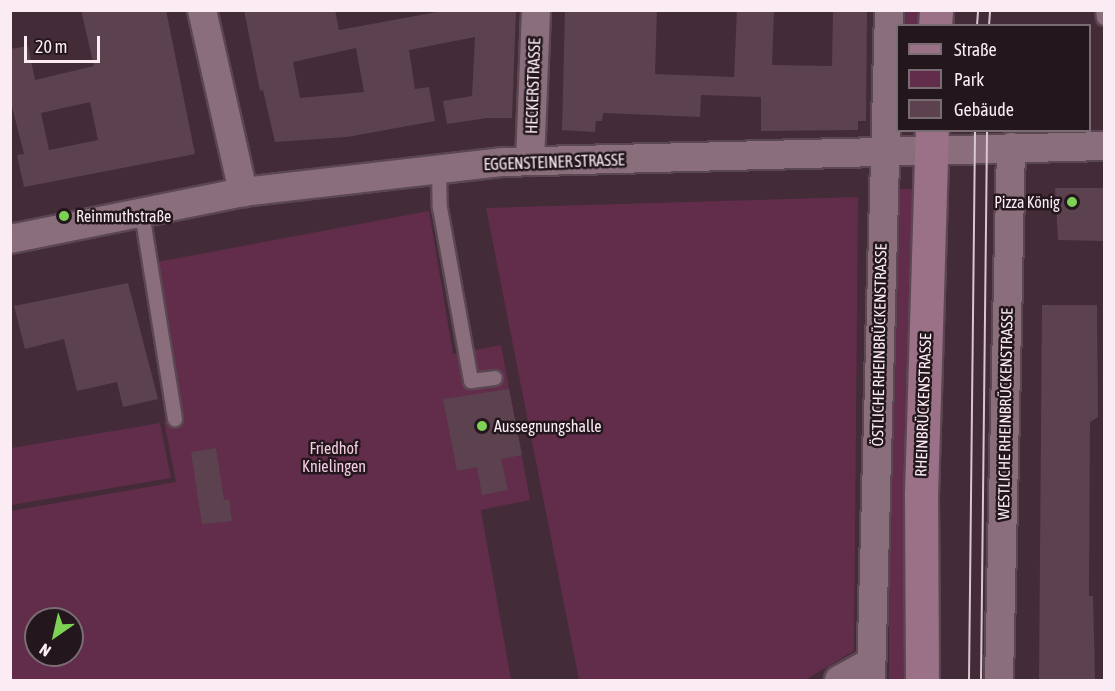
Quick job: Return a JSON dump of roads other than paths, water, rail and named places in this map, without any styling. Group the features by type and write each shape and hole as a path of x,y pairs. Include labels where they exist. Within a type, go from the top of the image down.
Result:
{"main road":[{"name":"RHEINBRÜCKENSTRASSE","path":"922,681 921,495 932,140"}],"street":[{"path":"202,10 243,192"},
{"name":"HECKERSTRASSE","path":"530,161 536,10"},
{"name":"ÖSTLICHE RHEINBRÜCKENSTRASSE","path":"871,672 889,10"},
{"name":"EGGENSTEINER STRASSE","path":"10,239 243,192 530,161 885,151 932,140 1011,147 1104,146"},
{"name":"WESTLICHE RHEINBRÜCKENSTRASSE","path":"999,681 1011,147"},
{"path":"839,681 871,672"}],"lane":[{"path":"1103,10 1104,18"},
{"path":"439,170 440,208 471,381 495,378"},
{"path":"142,213 175,418"}],"tram line":[{"path":"977,24 978,10"},
{"path":"989,24 990,10"},
{"path":"969,680 975,132"},
{"path":"981,680 987,132"}],"place":[{"name":"Pizza König","path":"1072,202"},
{"name":"Reinmuthstraße","path":"64,216"},
{"name":"Aussegnungshalle","path":"482,426"}],"park label":[{"name":"Friedhof Knielingen","path":"334,457"}]}
